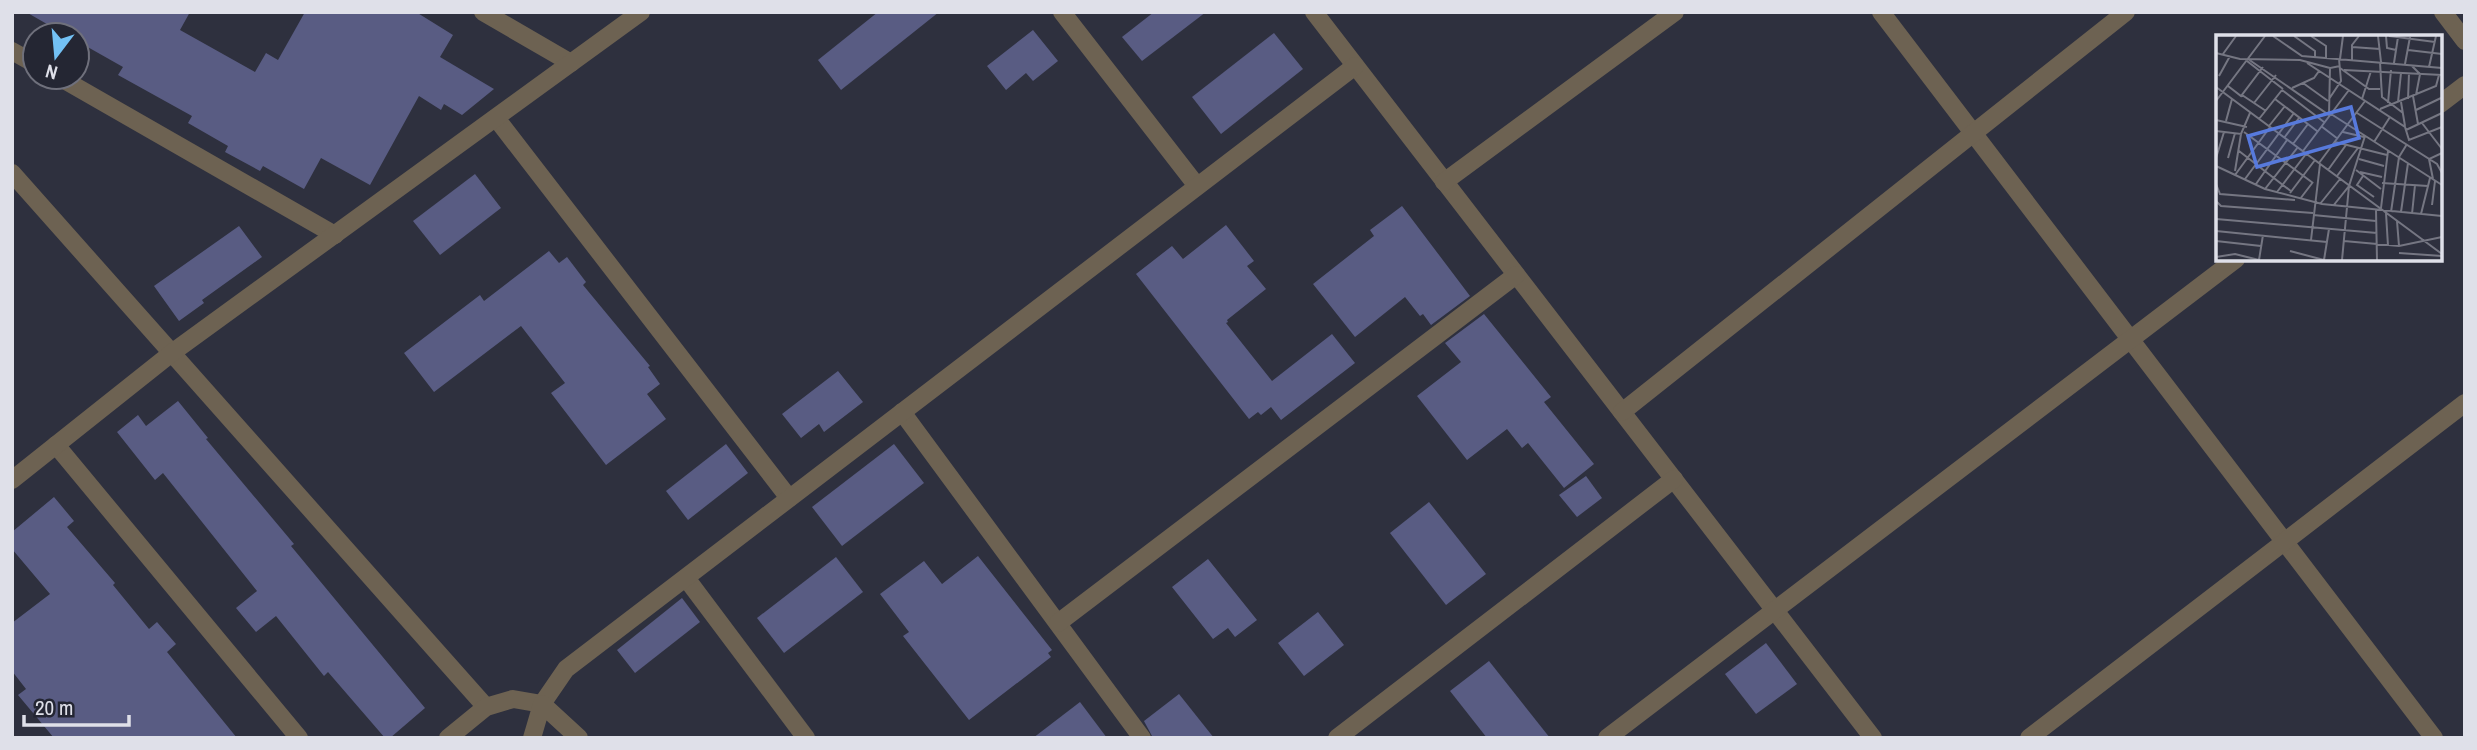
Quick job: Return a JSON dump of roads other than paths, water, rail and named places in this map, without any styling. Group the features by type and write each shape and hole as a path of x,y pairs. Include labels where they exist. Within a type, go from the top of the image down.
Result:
{"street":[{"path":"483,12 571,63"},
{"path":"12,480 173,352 641,12"},
{"path":"1062,12 1197,186"},
{"path":"1314,12 1872,738"},
{"path":"1444,182 1675,12"},
{"path":"1881,12 2434,738"},
{"path":"1622,412 2126,12"},
{"path":"2444,12 2465,41"},
{"path":"532,738 542,704 566,669 1355,66"},
{"path":"2442,102 2465,85"},
{"path":"83,91 335,235"},
{"path":"496,118 789,498"},
{"path":"12,173 486,707"},
{"path":"1607,738 2233,261"},
{"path":"1058,623 1516,275"},
{"path":"2032,737 2465,403"},
{"path":"902,412 1142,738"},
{"path":"56,445 299,738"},
{"path":"1337,738 1674,480"},
{"path":"686,578 806,738"},
{"path":"447,738 486,707 513,699 542,704 579,738"}]}
